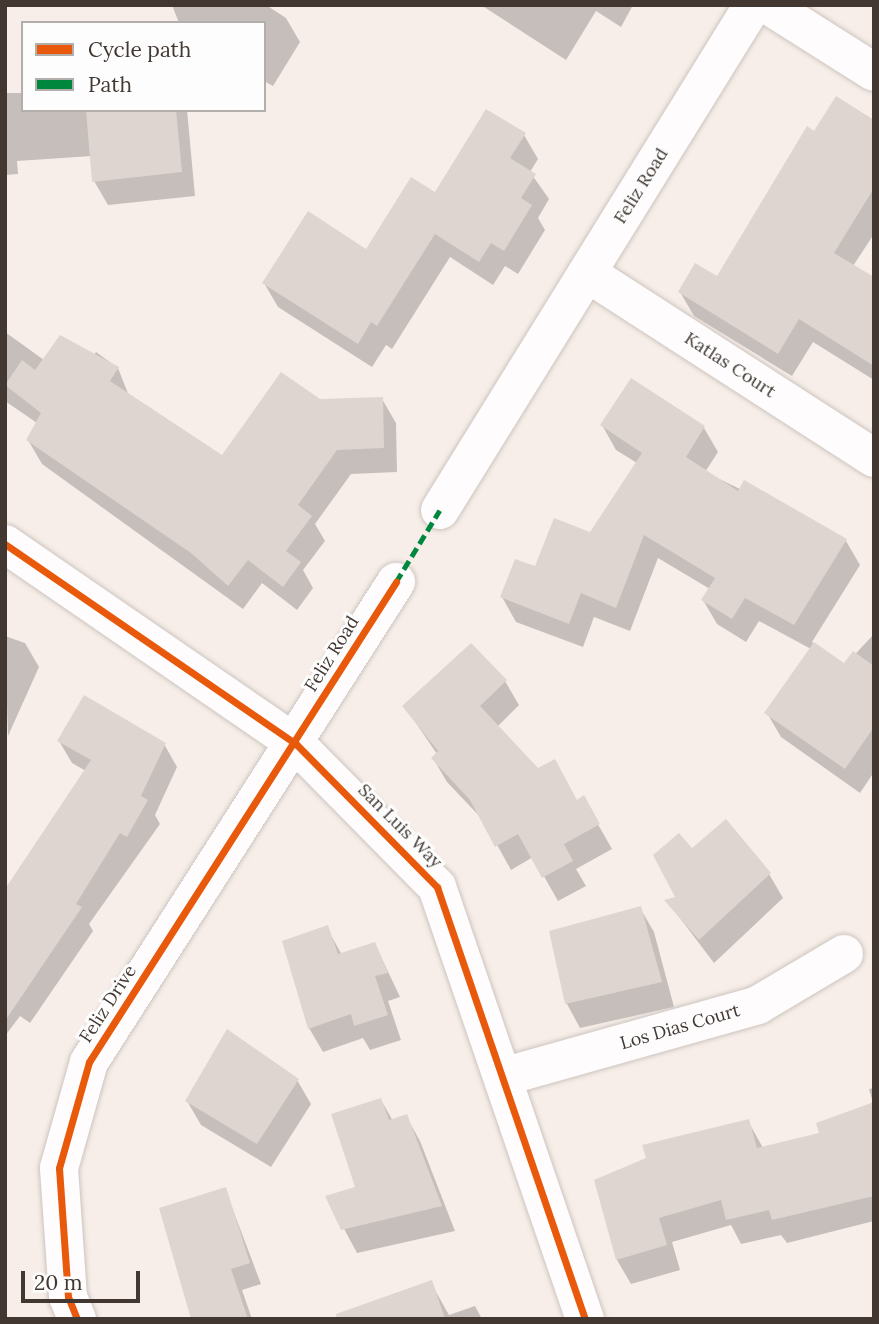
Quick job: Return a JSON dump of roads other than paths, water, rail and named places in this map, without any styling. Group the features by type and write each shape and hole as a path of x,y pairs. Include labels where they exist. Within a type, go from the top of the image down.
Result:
{"street":[{"name":"Feliz Road","path":"440,510 753,5"},
{"path":"768,5 874,72"},
{"name":"Katlas Court","path":"587,273 874,458"},
{"name":"San Luis Way","path":"5,544 296,744 438,887 506,1076 585,1319"},
{"name":"Feliz Road","path":"296,744 396,582"},
{"name":"Feliz Drive","path":"76,1319 68,1297 59,1168 89,1062 296,744"},
{"name":"Los Dias Court","path":"506,1076 758,1005 844,954"}]}
